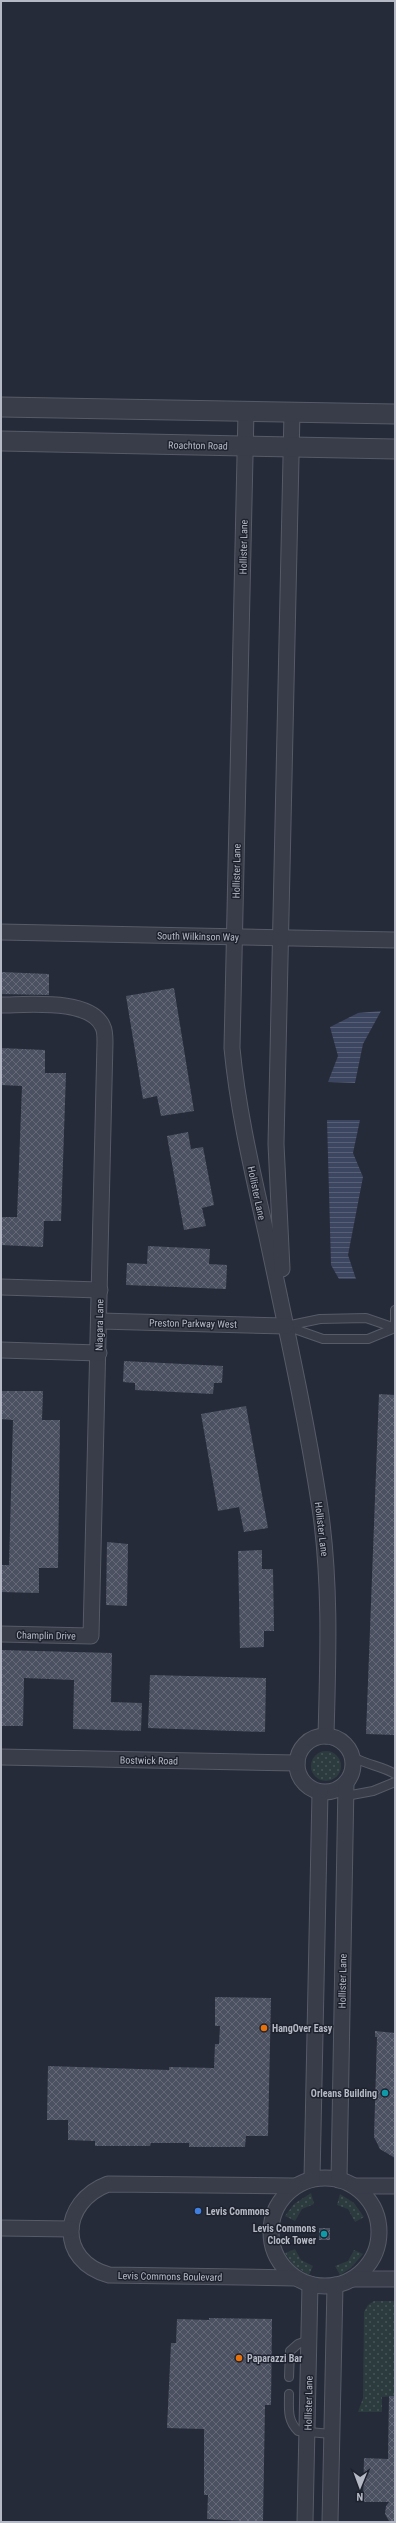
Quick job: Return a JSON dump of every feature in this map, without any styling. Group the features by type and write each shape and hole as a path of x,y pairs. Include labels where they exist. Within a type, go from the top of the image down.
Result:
{"street":[{"path":"1,407 395,414"},
{"name":"Hollister Lane","path":"246,411 232,1048 235,1077 247,1146 286,1326 324,1543 329,1620 326,1736"},
{"name":"Hollister Lane","path":"286,1326 277,1206 276,1144 279,938 292,412"},
{"name":"Roachton Road","path":"1,441 395,449"},
{"name":"South Wilkinson Way","path":"1,932 395,940"},
{"name":"Niagara Lane","path":"1,1005 70,1007 84,1010 96,1017 104,1027 105,1042 100,1321 92,1636"},
{"path":"1,1287 100,1290"},
{"name":"Preston Parkway West","path":"100,1321 286,1326"},
{"path":"1,1350 99,1353"},
{"name":"Champlin Drive","path":"1,1634 92,1636"},
{"path":"346,1789 320,1792 312,1789 301,1778 297,1763 304,1746 316,1737 326,1736 343,1742 353,1757"},
{"name":"Bostwick Road","path":"1,1757 297,1763"},
{"name":"Hollister Lane","path":"339,2180 346,1789 353,1766 353,1757"},
{"path":"312,2179 320,1792"},
{"name":"Levis Commons Boulevard","path":"295,2186 278,2204 271,2226 271,2239 279,2261 296,2278 310,2284 335,2286 352,2279 363,2271 372,2260 377,2247 379,2233 378,2219 372,2206 364,2195 354,2186 339,2180 312,2179 295,2186 108,2184 97,2188 80,2201 74,2213 71,2229 73,2244 81,2260 94,2270 109,2275 296,2278"},
{"name":"Levis Commons Boulevard","path":"354,2186 395,2186"},
{"path":"1,2228 71,2229"},
{"name":"Levis Commons Boulevard","path":"352,2279 395,2279"},
{"name":"Hollister Lane","path":"305,2522 310,2284"},
{"path":"330,2522 335,2286"}],"lane":[{"path":"395,1310 395,1328"},
{"path":"286,1326 320,1319 366,1318 395,1328"},
{"path":"286,1326 323,1339 368,1339 395,1328"},
{"path":"353,1757 367,1765 387,1769 395,1774"},
{"path":"346,1789 373,1791 395,1782"},
{"path":"289,2377 290,2351 298,2344 310,2340"},
{"path":"289,2394 289,2414 291,2424 298,2431 331,2434"}],"shaded area":[{"path":"326,1751 337,1755 341,1766 337,1777 326,1781 315,1777 311,1766 315,1755"},
{"path":"311,2193 314,2204 302,2209 295,2221 285,2216 294,2204"},
{"path":"340,2194 354,2203 364,2217 355,2222 348,2209 337,2205"},
{"path":"295,2249 301,2260 313,2266 309,2275 293,2265 285,2253"},
{"path":"354,2250 363,2254 351,2268 340,2275 335,2266 348,2261"},
{"path":"374,2301 395,2301 395,2396 382,2397 382,2412 358,2412 363,2398 364,2312 368,2305"}],"water":[{"path":"381,1011 363,1044 355,1083 328,1082 338,1056 330,1027 358,1013"},
{"path":"327,1120 360,1120 353,1153 363,1177 348,1255 356,1279 339,1279 331,1265"}],"building":[{"path":"1,972 49,974 49,995 1,994"},
{"path":"174,988 194,1111 161,1116 157,1096 143,1099 126,996"},
{"path":"1,1048 45,1050 45,1073 66,1073 61,1221 44,1221 43,1247 1,1245 1,1217 17,1217 22,1086 1,1085"},
{"path":"188,1132 191,1149 203,1147 214,1205 202,1208 206,1226 184,1230 167,1136"},
{"path":"148,1246 210,1249 209,1264 227,1265 226,1289 126,1285 127,1263 147,1264"},
{"path":"124,1361 223,1366 222,1383 214,1383 213,1394 135,1390 135,1383 123,1382"},
{"path":"1,1391 43,1391 42,1420 60,1420 58,1568 39,1568 39,1593 1,1592 1,1565 9,1565 13,1420 1,1419"},
{"path":"379,1394 395,1395 395,1735 366,1734"},
{"path":"246,1406 268,1528 244,1532 239,1507 218,1511 201,1414"},
{"path":"107,1542 128,1544 127,1606 106,1605"},
{"path":"262,1550 262,1569 273,1569 274,1631 264,1631 264,1647 240,1648 238,1551"},
{"path":"1,1650 112,1653 111,1702 142,1703 141,1731 73,1729 74,1680 24,1678 23,1726 1,1726"},
{"path":"150,1675 266,1678 265,1732 148,1728"},
{"path":"215,1997 271,1998 268,2136 246,2136 245,2147 189,2147 189,2143 151,2143 150,2146 95,2146 95,2141 68,2140 68,2120 47,2120 48,2066 169,2070 169,2067 214,2068 215,2044 219,2044 220,2026 215,2026"},
{"name":"Orleans Building","path":"375,2031 395,2033 395,2158 380,2149 374,2137 377,2037 375,2037"},
{"name":"Levis Commons Clock Tower","path":"319,2228 330,2228 330,2240 319,2240"},
{"path":"209,2318 272,2319 271,2405 265,2405 263,2522 207,2519 208,2495 204,2495 204,2429 167,2428 171,2343 176,2343 177,2319 209,2320"},
{"path":"389,2396 395,2396 395,2522 389,2521 385,2514 386,2506 389,2502 363,2502 364,2458 388,2459"}],"place":[{"name":"HangOver Easy","path":"264,2028"},
{"name":"Orleans Building","path":"385,2093"},
{"name":"Levis Commons","path":"198,2211"},
{"name":"Levis Commons Clock Tower","path":"324,2234"},
{"name":"Paparazzi Bar","path":"239,2358"}]}
